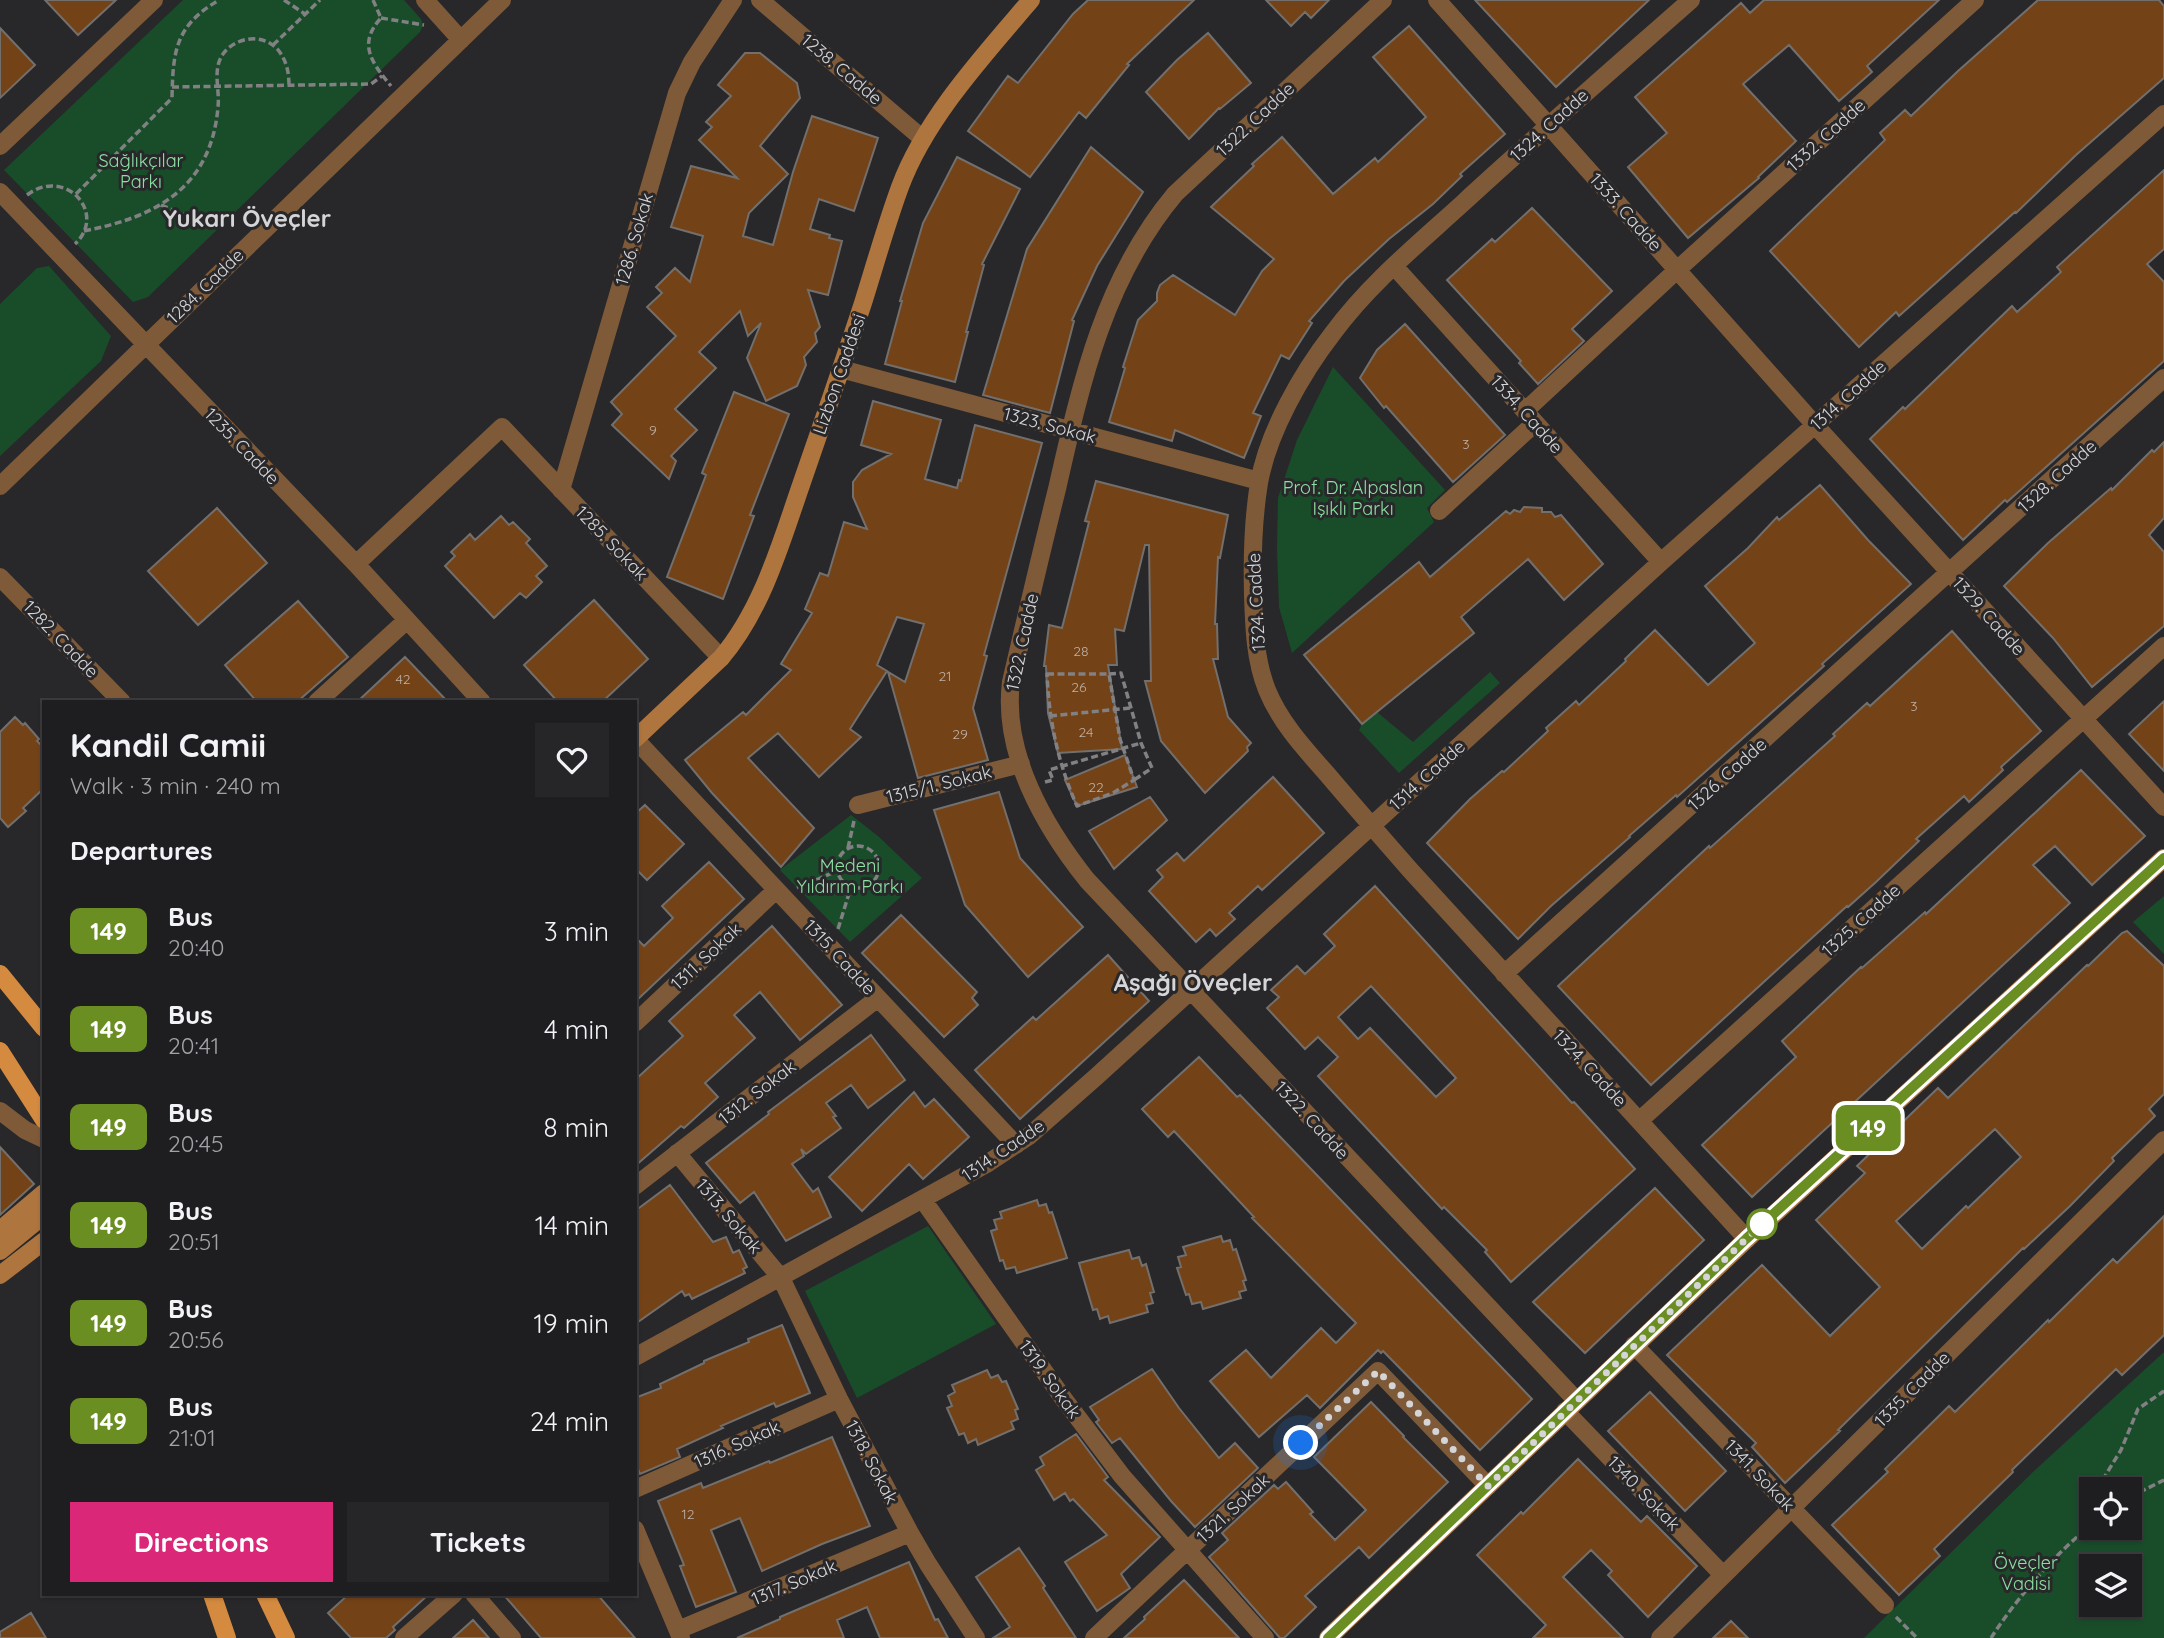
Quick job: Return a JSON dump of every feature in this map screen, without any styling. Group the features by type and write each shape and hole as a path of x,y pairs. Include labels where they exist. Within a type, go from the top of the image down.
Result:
{"main road":[{"name":"Lizbon Caddesi","path":"637,737 733,645 777,556 901,185 923,139 970,71 1031,0"},
{"path":"1328,1638 1746,1239 2164,858"},
{"path":"0,974 42,1026"},
{"path":"0,1051 42,1117"},
{"path":"0,1230 42,1195"},
{"path":"0,1251 42,1217"},
{"path":"0,1275 42,1243"},
{"path":"204,1596 214,1638"},
{"path":"213,1596 227,1638"},
{"path":"260,1596 274,1638"},
{"path":"266,1596 286,1638"}],"street":[{"path":"0,146 154,0"},
{"path":"425,0 461,40"},
{"name":"1284. Cadde","path":"0,486 502,0"},
{"name":"1286. Sokak","path":"561,490 677,93 692,62 733,0"},
{"name":"1238. Cadde","path":"760,0 923,139"},
{"name":"1322. Cadde","path":"1383,0 1194,175 1159,213 1129,261 1104,316 1070,430 1011,682 1012,724 1021,764 1031,788 1049,825 1076,867 1570,1406"},
{"name":"1333. Cadde","path":"1437,0 1815,425"},
{"name":"1324. Cadde","path":"1691,0 1394,265 1356,304 1317,355 1280,423 1259,481 1252,548 1254,625 1258,660 1266,687 1292,734 1504,974 1746,1239"},
{"name":"1332. Cadde","path":"1439,511 1676,270 1975,0"},
{"name":"1314. Cadde","path":"637,1356 995,1159 1049,1119 1661,562 2164,114"},
{"name":"1235. Cadde","path":"0,192 356,564 480,700"},
{"name":"1334. Cadde","path":"1394,265 1661,562"},
{"name":"1323. Sokak","path":"841,369 1259,481"},
{"name":"1328. Cadde","path":"1950,573 2164,378"},
{"name":"1329. Cadde","path":"1815,425 2164,807"},
{"name":"1285. Sokak","path":"356,564 502,427 721,658"},
{"name":"1326. Cadde","path":"1504,974 1950,573"},
{"name":"1282. Cadde","path":"0,577 120,700"},
{"path":"319,700 407,620"},
{"name":"1325. Cadde","path":"1639,1121 2164,646"},
{"name":"1315. Cadde","path":"637,741 1016,1145"},
{"name":"1315/1. Sokak","path":"858,805 1021,764"},
{"name":"1311. Sokak","path":"637,1021 779,892"},
{"name":"1312. Sokak","path":"637,1184 878,998"},
{"path":"0,1111 25,1130 42,1138"},
{"name":"1335. Cadde","path":"1660,1638 2164,1140"},
{"name":"1313. Sokak","path":"677,1153 781,1278"},
{"name":"1319. Sokak","path":"923,1200 1083,1425 1135,1493 1265,1638"},
{"name":"1318. Sokak","path":"781,1278 839,1399 910,1533 976,1638"},
{"name":"1341. Sokak","path":"1634,1345 1885,1605"},
{"name":"1321. Sokak","path":"1094,1638 1378,1371 1488,1486"},
{"name":"1316. Sokak","path":"637,1488 839,1399"},
{"name":"1340. Sokak","path":"1570,1406 1723,1575"},
{"name":"1317. Sokak","path":"679,1634 910,1533"},
{"path":"637,1534 679,1634"},
{"path":"404,1638 452,1596"},
{"path":"476,1596 512,1638"}],"path":[{"path":"76,194 172,98 173,60 184,30 194,18 219,0"},
{"path":"284,0 305,14"},
{"path":"273,45 320,0"},
{"path":"373,0 381,18 428,26"},
{"path":"381,18 371,32 368,45 371,58 401,99"},
{"path":"84,231 114,225 162,205 175,196 198,170 216,126 219,61 231,45 248,39 273,45 286,63 289,86"},
{"path":"172,88 371,84 382,76"},
{"path":"27,195 44,186 55,185 76,194 85,211 84,231 75,244"},
{"path":"162,205 213,227"},
{"path":"1121,673 1130,708 1152,768 1113,793 1077,806 1061,767 1050,716 1047,674 1121,673"},
{"path":"1110,674 1123,749 1134,780"},
{"path":"1050,716 1130,708"},
{"path":"1031,788 1053,780 1049,770 1141,743"},
{"path":"848,848 858,805"},
{"path":"858,845 872,850 879,862 874,882 861,888 850,887 842,881 837,871 840,855 848,848 858,845"},
{"path":"779,892 837,871"},
{"path":"832,949 850,887"},
{"path":"2104,1477 2121,1450 2138,1409 2164,1391"},
{"path":"2142,1491 2164,1480"},
{"path":"1992,1638 2003,1620 2079,1534"},
{"path":"1885,1605 1917,1638"}],"green space":[{"name":"Sağlıkçılar Parkı","path":"183,0 404,0 423,25 420,32 148,297 133,302 4,170"},
{"path":"49,266 111,336 101,361 0,456 0,304 37,268"},
{"name":"Prof. Dr. Alpaslan Işıklı Parkı","path":"1333,367 1445,490 1427,508 1434,522 1292,653 1279,607 1278,498 1297,440"},
{"path":"1490,672 1500,683 1399,773 1359,730 1362,724 1377,712 1413,742"},
{"name":"Medeni Yıldırım Parkı","path":"851,815 878,836 922,878 850,942 780,870"},
{"path":"2164,896 2164,954 2133,922"},
{"path":"928,1226 996,1324 857,1398 805,1291"},
{"name":"Öveçler Vadisi","path":"2164,1352 2164,1638 1864,1638 2034,1471"}],"building":[{"path":"45,0 116,0 78,35"},
{"path":"1088,0 1194,0 1127,64 1129,65 1086,118 1079,112 1030,177 968,131 1008,76 1018,83 1073,14"},
{"path":"1266,0 1329,0 1311,18 1305,12 1291,26"},
{"path":"1475,0 1649,0 1556,87"},
{"path":"1764,0 1939,0 1867,66 1872,72 1839,101 1789,45 1743,84 1796,141 1759,178 1688,238 1628,167 1667,133 1635,97 1741,3 1750,13"},
{"path":"2038,0 2159,0 2164,6 2164,78 2076,155 2016,213 1899,316 1896,312 1859,347 1770,251 1885,140 1880,133 1905,110 1911,116"},
{"path":"1409,26 1505,134 1460,174 1462,176 1433,204 1389,239 1344,281 1309,321 1312,323 1289,359 1281,355 1253,413 1261,416 1244,458 1175,430 1172,441 1109,422 1138,320 1157,301 1160,285 1173,275 1235,315 1262,271 1274,259 1211,207 1254,166 1252,164 1282,137 1333,194 1375,158 1378,162 1426,117 1373,57"},
{"path":"0,28 35,65 0,98"},
{"path":"1208,33 1251,83 1219,108 1189,139 1146,92"},
{"path":"745,53 760,53 797,83 800,98 760,146 788,174 749,213 743,236 773,245 812,116 878,138 854,211 819,199 810,229 842,241 828,295 808,290 820,327 815,333 817,342 804,357 806,365 797,386 766,401 747,358 761,323 748,336 740,311 699,352 716,368 675,409 697,430 671,456 676,461 669,479 612,425 622,414 611,402 676,336 647,307 662,293 656,287 675,268 690,282 703,236 671,227 691,166 737,178 699,140 712,127 706,122 731,96 718,85"},
{"path":"1091,147 1143,192 1097,266 1072,320 1074,321 1050,413 983,395 1027,249"},
{"path":"957,157 1020,189 982,264 984,265 955,382 885,364 923,223"},
{"path":"2164,170 2164,249 2147,264 2164,282 2164,361 1963,540 1870,439 2012,306 2017,312 2061,272 2057,267"},
{"path":"1532,208 1612,291 1572,329 1584,341 1538,384 1519,363 1521,361 1447,280 1492,239 1495,242"},
{"path":"1405,324 1505,435 1453,482 1386,406 1384,408 1360,378 1377,350"},
{"path":"734,392 789,414 750,515 754,516 723,599 667,577 706,475 702,473"},
{"path":"873,401 941,420 925,479 957,488 975,425 1042,443 984,655 987,656 973,708 988,760 918,778 888,672 905,682 924,624 897,617 877,665 887,671 850,729 861,737 819,777 778,733 748,758 814,828 781,867 685,760 743,712 746,715 791,670 781,664 812,613 805,609 820,573 828,576 844,522 867,529 853,497 853,482 862,470 891,454 861,445"},
{"path":"2164,442 2164,518 2149,535 2164,552 2164,626 2092,687 2053,638 2004,586 2048,543"},
{"path":"1096,481 1228,515 1220,558 1218,557 1215,624 1218,659 1213,659 1228,717 1251,743 1247,747 1248,751 1205,793 1161,741 1145,681 1151,681 1149,545 1145,545 1124,631 1115,629 1117,665 1108,665 1122,749 1058,753 1048,713 1044,666 1049,625 1062,628 1089,522 1085,521"},
{"path":"1820,485 1911,584 1822,664 1824,666 1677,797 1676,795 1629,836 1518,939 1427,843 1470,799 1548,731 1546,728 1576,701 1579,705 1655,630 1708,685 1755,643 1705,586 1748,548 1777,517 1779,520"},
{"path":"1524,507 1542,508 1542,512 1551,512 1555,517 1561,515 1603,564 1564,600 1528,559 1461,617 1474,633 1362,724 1304,655 1419,562 1430,577 1506,511 1510,514 1514,510 1520,512"},
{"path":"217,508 267,563 198,625 148,571"},
{"path":"501,516 509,525 513,522 530,539 526,543 547,566 536,576 542,582 526,598 520,593 494,618 445,566 455,556 451,552 470,534 475,540"},
{"path":"594,600 648,659 604,700 556,700 524,665"},
{"path":"298,601 348,657 299,700 255,700 225,665"},
{"path":"1952,631 2041,731 2001,767 2003,770 1969,802 1964,796 1916,839 1919,841 1876,882 1651,1085 1558,986 1709,846 1710,848 1835,736 1833,734 1867,703 1870,706"},
{"path":"405,657 446,700 359,700"},
{"path":"2164,701 2164,771 2129,734"},
{"path":"15,717 23,725 25,723 42,746 42,790 23,808 26,811 8,827 0,818 0,732"},
{"path":"1125,755 1137,787 1077,806 1065,780"},
{"path":"2081,770 2145,836 2092,885 2055,846 2033,865 2070,903 1752,1197 1702,1145 1796,1057 1782,1041 1861,967 1925,912 1926,914"},
{"path":"1273,777 1324,833 1262,890 1258,886 1229,913 1235,919 1216,936 1210,929 1196,942 1149,891 1163,877 1157,870 1177,853 1184,861"},
{"path":"999,792 1020,858 1083,927 1028,977 965,905 934,810"},
{"path":"1150,797 1167,820 1114,869 1089,831"},
{"path":"645,805 684,844 647,880 637,870 637,812"},
{"path":"709,862 744,899 637,1000 637,939 644,946 673,918 662,906"},
{"path":"1375,886 1635,1169 1511,1282 1485,1252 1487,1250 1444,1207 1442,1209 1318,1076 1338,1057 1318,1037 1305,1049 1267,1008 1279,997 1271,990 1297,966 1305,974 1335,946 1324,934","holes":["1371,986 1456,1078 1436,1097 1370,1028 1358,1039 1338,1017"]},
{"path":"901,915 977,992 972,998 978,1005 944,1037 862,953"},
{"path":"772,926 842,1005 800,1040 760,992 734,1015 755,1038 705,1083 718,1097 684,1128 681,1126 637,1164 637,1078 683,1036 669,1021"},
{"path":"2127,931 2164,966 2164,1094 2149,1109 2155,1116 2112,1158 2114,1161 2070,1206 2023,1248 1785,1483 1752,1447 1756,1443 1667,1355 1762,1265 1830,1336 1880,1287 1816,1220 1865,1173 1857,1166 1938,1088 1948,1098","holes":["1995,1129 2021,1157 1922,1249 1896,1221"]},
{"path":"1108,955 1149,1001 1020,1119 975,1070 1033,1017 1036,1020"},
{"path":"871,1035 905,1080 868,1108 851,1085 826,1103 841,1128 806,1154 801,1149 804,1156 792,1164 813,1192 818,1188 831,1217 786,1241 754,1192 740,1203 706,1163 769,1114 768,1112"},
{"path":"1199,1057 1237,1097 1240,1095 1532,1399 1480,1450 1383,1351 1381,1353 1378,1350 1320,1408 1307,1395 1259,1437 1210,1381 1246,1350 1271,1378 1321,1328 1336,1343 1356,1323 1252,1218 1254,1217 1174,1131 1168,1137 1142,1109"},
{"path":"914,1092 925,1107 934,1099 969,1137 923,1179 909,1164 862,1211 829,1177"},
{"path":"0,1147 34,1184 0,1215"},
{"path":"670,1185 713,1242 726,1237 733,1253 739,1250 747,1267 743,1269 745,1273 692,1299 682,1291 637,1323 637,1210"},
{"path":"1655,1188 1704,1240 1585,1353 1533,1302"},
{"path":"1037,1200 1039,1206 1046,1204 1049,1213 1052,1212 1067,1258 1017,1273 1015,1267 1006,1269 1003,1260 1000,1261 991,1231 997,1229 994,1220 1002,1218 1000,1212"},
{"path":"2164,1216 2164,1335 2122,1375 2116,1369 2012,1470 2013,1472 1934,1549 1940,1556 1899,1595 1832,1525 1888,1472 1885,1469 1949,1406 1955,1412 2113,1259 2117,1263"},
{"path":"1221,1236 1223,1242 1230,1240 1233,1250 1236,1249 1246,1280 1243,1281 1246,1290 1239,1292 1241,1298 1203,1309 1201,1302 1192,1304 1189,1294 1186,1295 1177,1268 1181,1267 1178,1257 1186,1255 1183,1247"},
{"path":"1129,1250 1132,1259 1139,1257 1142,1266 1146,1264 1154,1292 1150,1293 1153,1303 1146,1305 1148,1312 1110,1323 1108,1316 1100,1319 1097,1309 1093,1310 1079,1263"},
{"path":"782,1325 810,1393 776,1407 774,1403 721,1426 723,1428 677,1449 680,1457 640,1474 637,1466 637,1397 661,1388 660,1384 704,1361 749,1342 748,1339"},
{"path":"1152,1369 1219,1458 1235,1443 1258,1468 1195,1527 1120,1438 1112,1443 1096,1422 1099,1420 1090,1407"},
{"path":"987,1370 991,1378 998,1375 1002,1382 1006,1381 1018,1409 1015,1410 1018,1419 1011,1422 1014,1429 978,1445 976,1439 968,1443 964,1433 959,1435 947,1408 952,1406 948,1396 955,1392 952,1385"},
{"path":"1650,1392 1726,1471 1685,1511 1608,1431"},
{"path":"1371,1402 1448,1482 1369,1558 1359,1547 1305,1596 1316,1607 1284,1638 1280,1638 1209,1557 1228,1540 1222,1533 1274,1485 1278,1489 1286,1482 1313,1512 1310,1514 1335,1540 1366,1510 1314,1457"},
{"path":"1076,1434 1108,1477 1104,1480 1160,1537 1121,1574 1130,1588 1097,1611 1065,1562 1107,1535 1073,1499 1070,1501 1065,1493 1054,1500 1036,1470 1044,1465 1040,1457"},
{"path":"832,1437 870,1526 762,1571 740,1518 711,1530 736,1592 696,1607 680,1566 684,1565 658,1501 701,1483 703,1488"},
{"path":"1578,1459 1641,1522 1647,1516 1697,1566 1648,1617 1608,1575 1612,1571 1591,1550 1563,1577 1623,1638 1533,1638 1546,1625 1477,1555"},
{"path":"1019,1548 1076,1638 993,1638 1010,1627 976,1577"},
{"path":"909,1562 935,1620 938,1619 948,1638 880,1638 867,1607 837,1620 844,1638 737,1638 780,1617"},
{"path":"1184,1580 1239,1638 1124,1638 1145,1619 1144,1617"},
{"path":"347,1596 427,1596 393,1627 395,1630 386,1638 351,1638 328,1613"},
{"path":"505,1596 599,1596 635,1638 541,1638"},
{"path":"31,1613 46,1638 0,1638 0,1632"},
{"path":"473,1620 489,1638 453,1638"},
{"path":"1731,1621 1748,1638 1713,1638"}],"bus line":[{"name":"149","path":"1328,1638 1746,1239 2164,858"}],"district":[{"name":"Yukarı Öveçler","path":"247,218"},
{"name":"Aşağı Öveçler","path":"1193,982"}],"route":[{"path":"1301,1443 1378,1371 1488,1486 1766,1220 1762,1224"}]}
